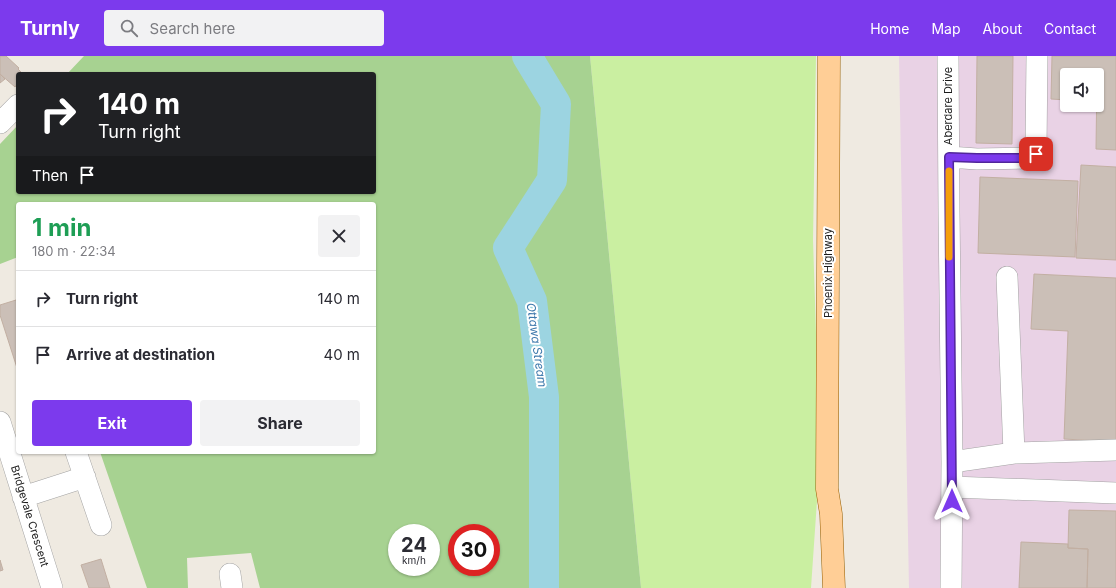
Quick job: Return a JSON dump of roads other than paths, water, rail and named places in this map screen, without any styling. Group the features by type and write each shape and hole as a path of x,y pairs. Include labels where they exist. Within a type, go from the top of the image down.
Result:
{"main road":[{"name":"Phoenix Highway","path":"829,56 827,489 831,514 834,588"},
{"name":"Phoenix Highway","path":"820,588 821,510 827,489"}],"street":[{"name":"Aberdare Drive","path":"948,56 952,462 951,588"},
{"path":"949,157 1034,157 1036,154 1037,56"},
{"path":"0,122 16,107"},
{"path":"1007,276 1014,453"},
{"name":"Bridgevale Crescent","path":"0,422 52,588"},
{"path":"952,462 1014,453 1116,450"},
{"path":"77,454 101,525"},
{"path":"23,497 85,477"},
{"path":"952,487 1116,494"}],"waterway":[{"name":"Ottawa Stream","path":"527,56 556,104 552,180 508,248 532,301 544,397 544,588"}]}
